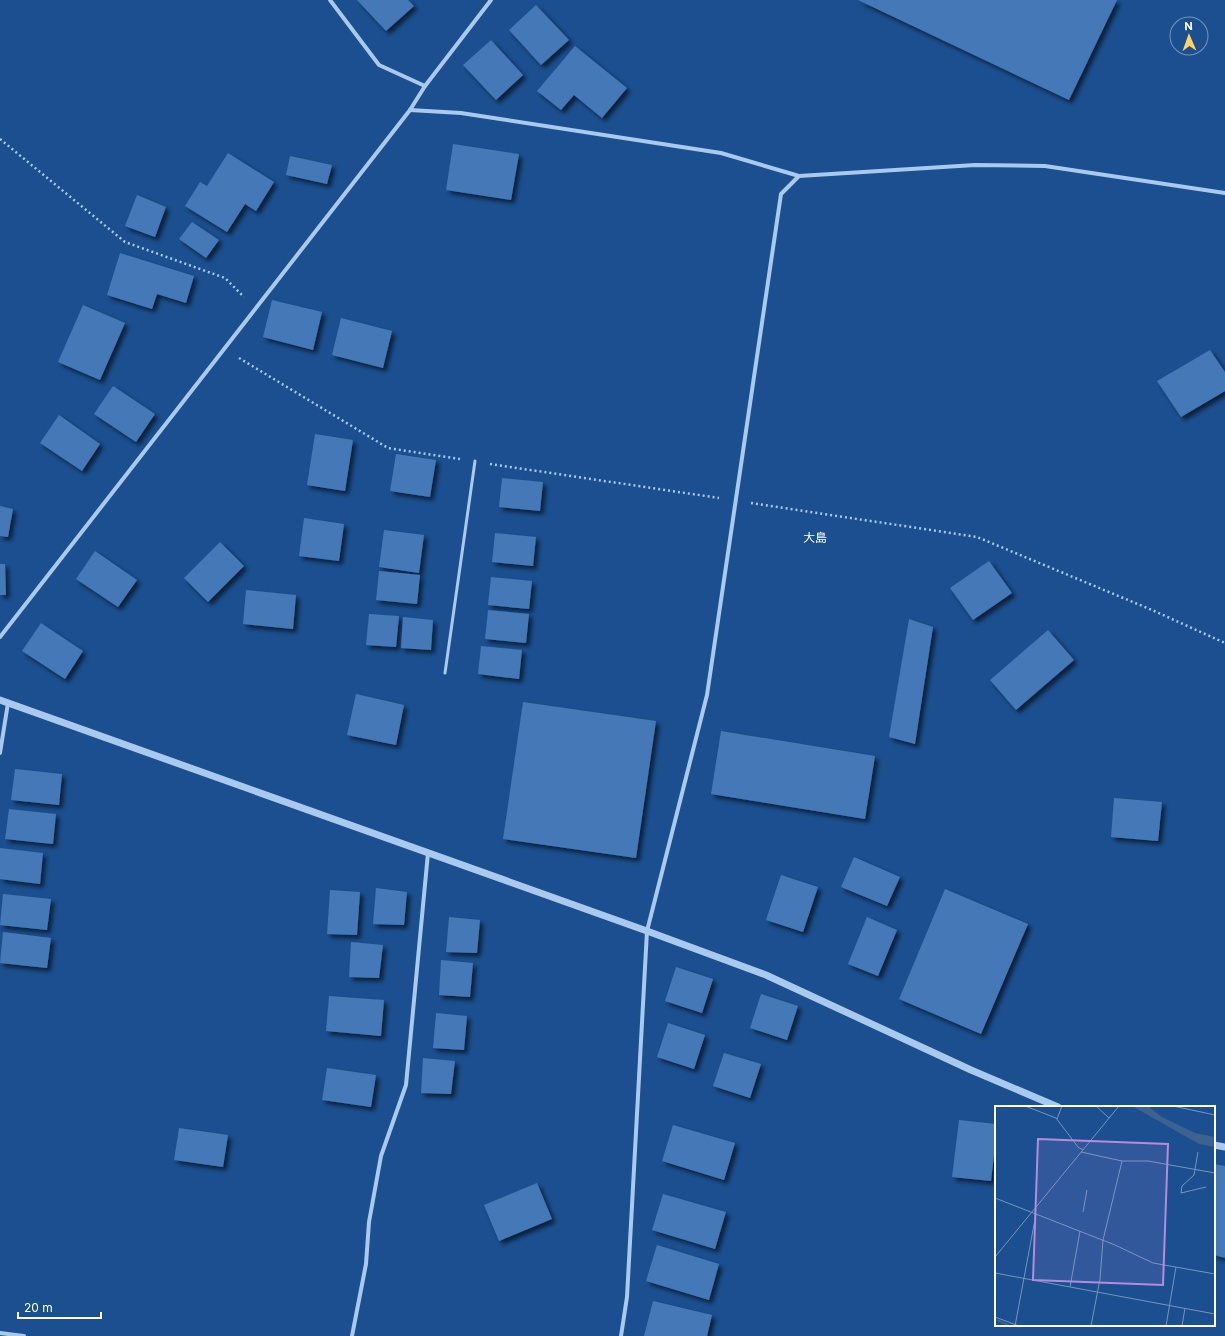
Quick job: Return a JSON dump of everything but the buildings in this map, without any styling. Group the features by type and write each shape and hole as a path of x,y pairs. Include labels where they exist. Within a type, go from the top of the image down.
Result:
{"street":[{"path":"330,0 379,65 425,86"},
{"path":"0,637 410,110 425,86 491,0"},
{"path":"410,110 468,114 721,153 799,176 975,166 1045,166 1225,193"},
{"path":"621,1336 627,1297 647,931 707,696 782,194 799,176"},
{"path":"0,700 766,974 971,1070 1056,1106"},
{"path":"0,753 8,703"},
{"path":"352,1336 366,1264 369,1222 381,1156 406,1084 428,852"},
{"path":"1215,1145 1225,1147"},
{"path":"0,1332 24,1336"}],"lane":[{"path":"445,673 475,461"}],"path":[{"path":"0,139 125,242 225,278 256,308"}],"district":[{"name":"大島","path":"815,537"}]}
